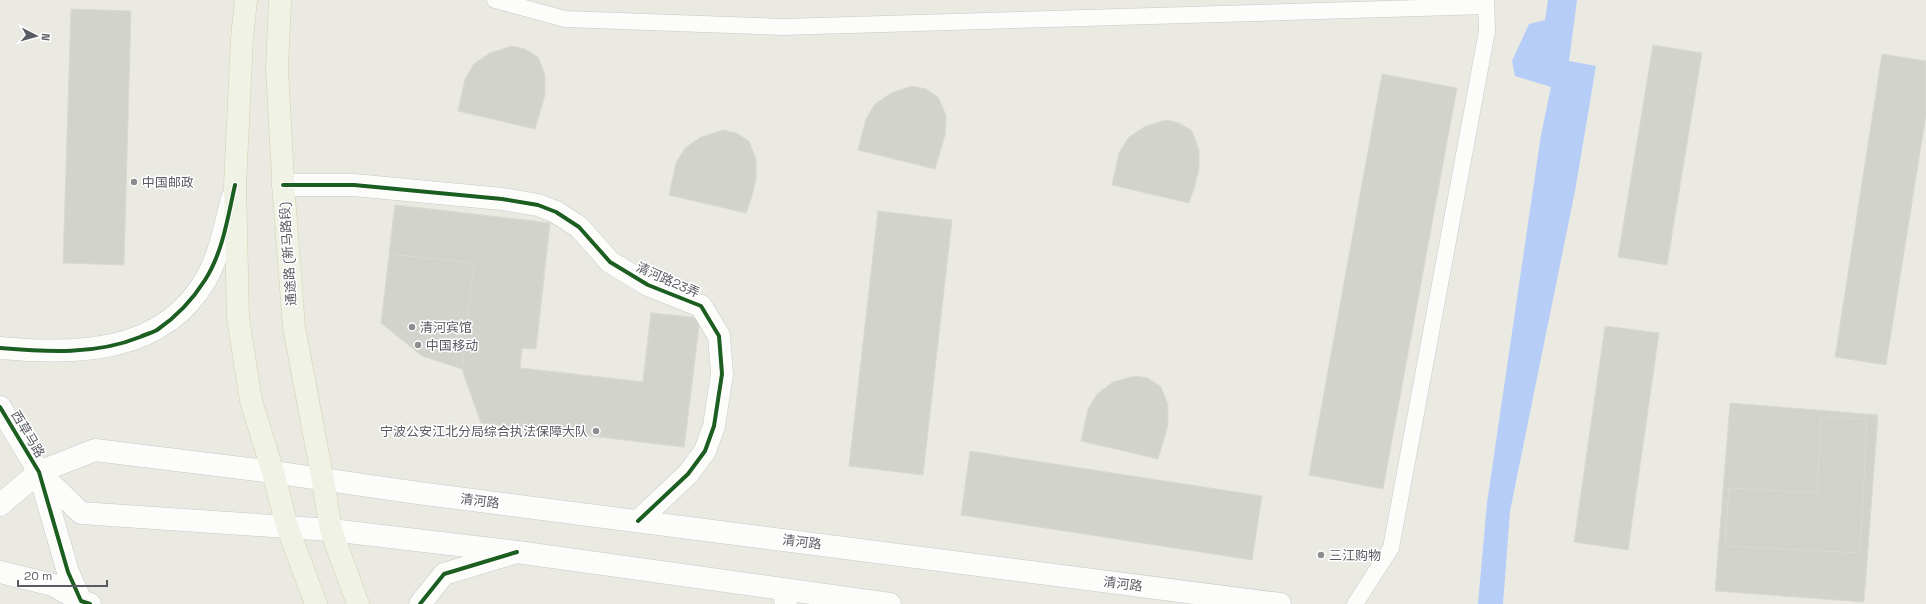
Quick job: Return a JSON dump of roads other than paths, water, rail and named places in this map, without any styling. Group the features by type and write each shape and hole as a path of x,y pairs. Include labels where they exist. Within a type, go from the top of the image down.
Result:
{"main road":[{"path":"246,0 242,38 235,185 238,318 251,401 273,472 286,526 316,604"},
{"name":"通途路 (新马路段)","path":"280,0 277,69 283,185 294,327 323,480 330,530 358,604"},
{"path":"0,348 42,352 83,350 126,343 156,330 184,308 206,279 220,247 235,185"},
{"name":"清河路23弄","path":"283,185 354,185 502,199 538,205 556,212 579,227 610,262 648,285 701,306 719,336 722,374 714,426 705,451 688,474 638,521"},
{"name":"西草马路","path":"0,407 39,472"},
{"name":"清河路","path":"0,505 39,472 95,450 1280,604"},
{"path":"39,472 81,513 330,530 517,552 785,596 890,604"},
{"path":"39,472 68,572 86,602"},
{"path":"420,604 444,574 517,552"},
{"path":"0,572 53,586 86,602"}],"lane":[{"path":"495,0 566,19 783,27 1486,3 1487,31 1391,548 1355,604"}],"water":[{"path":"1548,0 1577,0 1569,61 1596,66 1575,191 1510,511 1503,604 1478,604 1487,503 1541,135 1551,87 1515,76 1512,61 1529,24 1545,20"}],"place":[{"name":"中国邮政","path":"134,182"},
{"name":"清河宾馆","path":"412,327"},
{"name":"中国移动","path":"418,345"},
{"name":"宁波公安江北分局综合执法保障大队","path":"596,431"},
{"name":"三江购物","path":"1321,555"}]}
